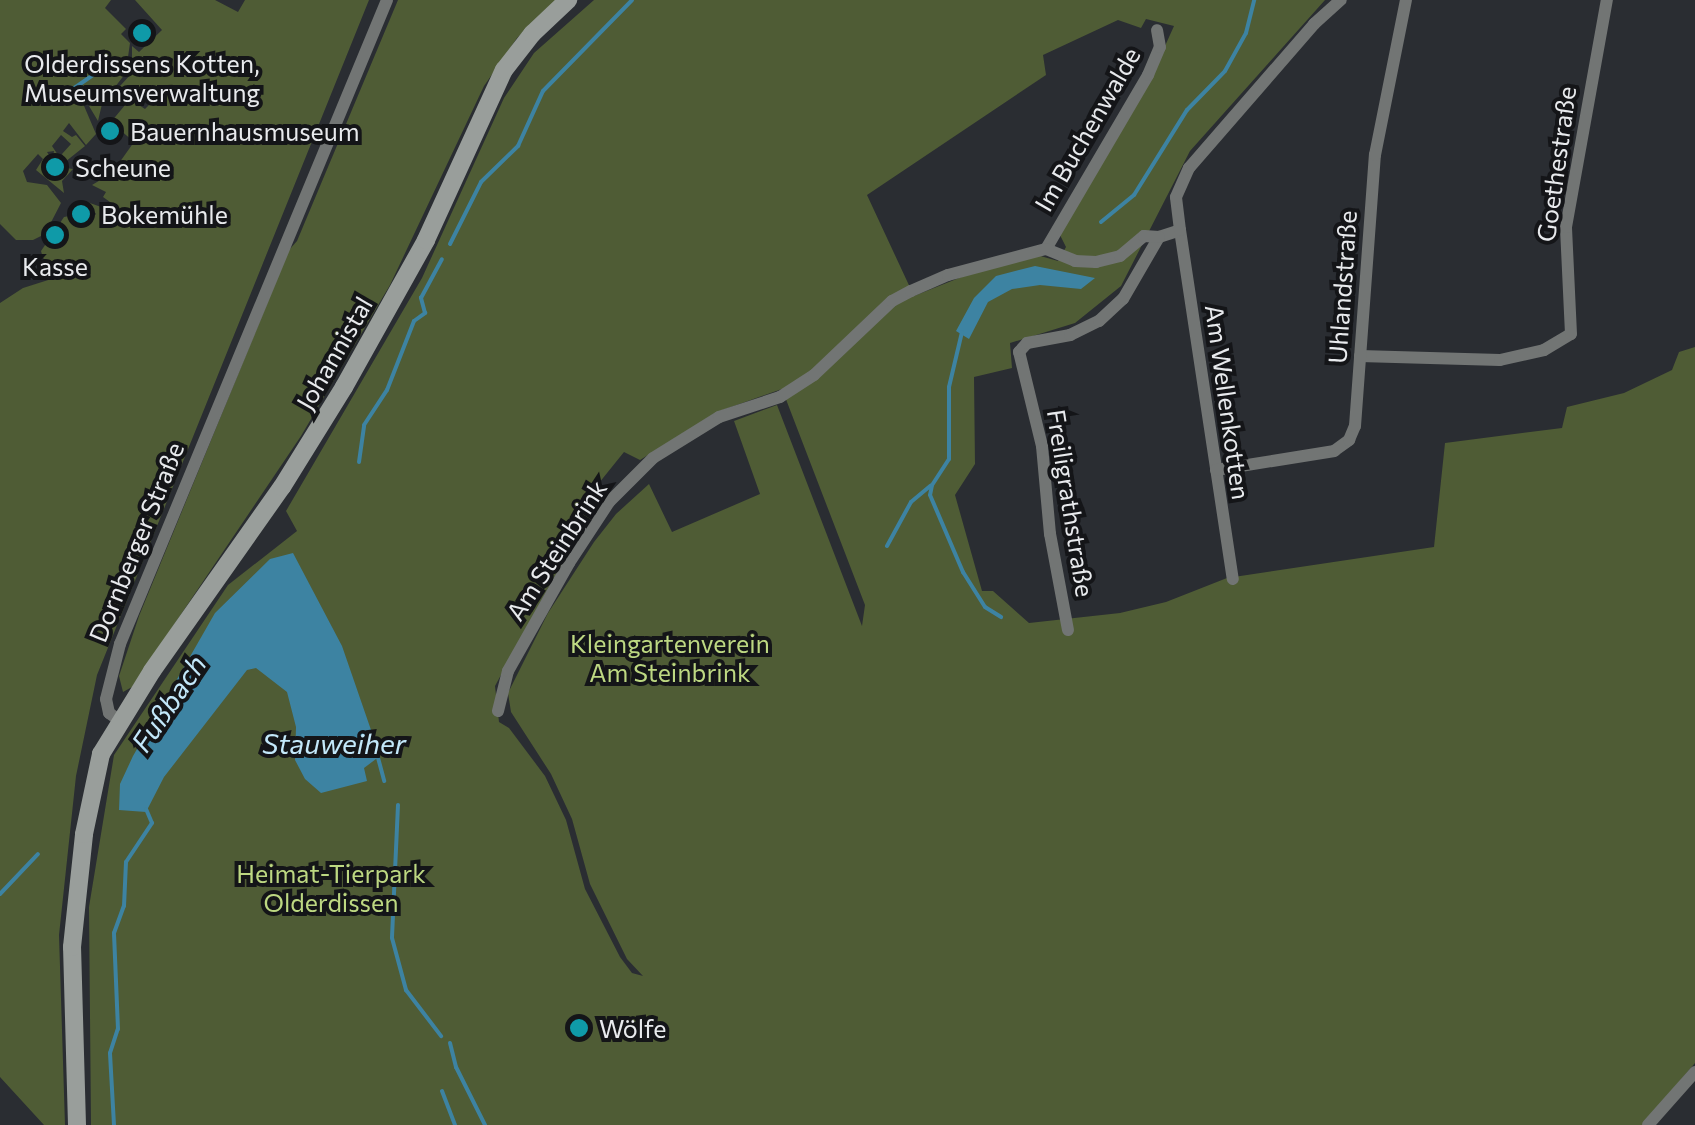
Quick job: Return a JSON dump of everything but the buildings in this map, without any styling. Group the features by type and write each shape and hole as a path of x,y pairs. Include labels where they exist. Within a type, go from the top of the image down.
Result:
{"main road":[{"name":"Johannistal","path":"120,720 282,487 344,387 426,240 504,70 532,34 568,0"},
{"path":"78,1125 74,920 93,780 101,754 120,720"}],"street":[{"name":"Dornberger Straße","path":"120,720 109,713 106,699 120,644 388,0"},
{"path":"1160,237 1180,230 1176,198 1189,168 1314,24 1341,0"},
{"name":"Uhlandstraße","path":"1216,470 1322,454 1349,440 1356,426 1375,154 1406,0"},
{"name":"Goethestraße","path":"1360,356 1500,360 1544,350 1571,334 1566,226 1607,0"},
{"name":"Im Buchenwalde","path":"1046,249 1148,75 1160,48 1158,30"},
{"name":"Am Wellenkotten","path":"1180,230 1233,580"},
{"name":"Am Steinbrink","path":"498,711 508,671 570,563 610,502 653,458 719,417 780,397 814,376 902,296 948,275 1046,249 1074,260 1096,262 1120,256 1144,236 1160,237"},
{"name":"Freiligrathstraße","path":"1068,630 1050,534 1042,446 1019,352 1027,344 1070,335 1099,321 1123,299 1160,237"},
{"path":"1648,1125 1695,1072"}],"green space":[{"path":"0,0 111,0 105,8 126,29 121,34 130,43 126,71 120,56 125,74 102,104 98,121 89,106 94,103 89,90 79,94 96,134 86,145 69,123 63,131 72,137 76,135 85,146 65,162 62,154 71,144 61,135 52,146 58,155 53,157 54,151 47,152 51,158 44,161 48,178 66,173 66,168 73,169 62,181 64,193 36,170 43,159 38,154 23,171 27,182 47,185 61,203 45,234 33,240 16,240 0,224"},
{"path":"135,0 215,0 238,12 245,0 369,0 97,675 76,776 59,935 65,1125 44,1125 0,1077 0,303 23,288 64,275 43,258 41,251 64,217 84,226 96,214 87,202 104,208 110,202 103,197 106,192 92,185 112,173 134,142 111,122 130,99 145,109 149,105 120,86 132,73 132,46 139,52 162,30"},
{"path":"398,0 556,0 517,38 484,86 390,285 301,436 132,687 123,692 119,676 139,616 289,250 297,241"},
{"path":"594,0 1325,0 1190,151 1121,286 1075,323 1010,343 1012,368 974,377 975,464 955,495 982,591 993,591 1029,623 1120,613 1166,602 1227,578 1434,547 1445,443 1562,428 1567,407 1624,393 1672,370 1679,352 1695,347 1695,1063 1642,1125 91,1125 89,907 114,755 228,585 297,531 286,511 422,278 504,98 534,53","holes":["1146,19 1174,26 1151,77 1060,235 1066,247 1058,261 1037,255 979,270 914,296 867,195 1046,75 1043,55 1118,20 1141,28","782,389 865,605 862,626 777,405 734,421 760,494 672,532 649,484 616,514 594,542 548,613 508,693 511,712 551,774 572,819 590,884 627,959 643,976 632,973 620,957 585,889 566,820 545,776 509,728 499,722 495,686 553,579 600,507 599,483 624,452 640,460 717,412"]}],"water":[{"path":"1035,266 1095,278 1081,289 1040,285 1012,289 988,302 969,339 956,331 974,298 996,276"},
{"name":"Stauweiher","path":"293,553 342,646 380,756 364,768 367,781 321,793 305,779 295,760 296,727 287,692 256,668 247,670 164,777 146,812 119,810 120,784 133,756 215,613 270,559"}],"waterway":[{"name":"Fußbach","path":"450,244 481,182 518,146 543,91 632,0"},
{"path":"1101,222 1134,195 1187,110 1225,71 1246,33 1254,0"},
{"path":"70,91 106,66 119,65"},
{"name":"Fußbach","path":"359,462 364,425 387,390 414,321 425,313 421,298 442,259"},
{"path":"962,332 949,387 949,459 930,495 963,572 985,607 1001,617"},
{"path":"887,546 911,502 930,486"},
{"path":"377,754 384,781"},
{"path":"398,805 392,938 406,990 441,1036"},
{"name":"Fußbach","path":"114,1125 110,1053 118,1029 114,933 124,906 126,862 152,823 146,809"},
{"path":"0,894 38,854"},
{"path":"450,1043 456,1067 485,1125"},
{"path":"442,1091 455,1125"}],"place":[{"name":"Olderdissens Kotten, Museumsverwaltung","path":"142,33"},
{"name":"Bauernhausmuseum","path":"110,131"},
{"name":"Scheune","path":"55,167"},
{"name":"Bokemühle","path":"81,214"},
{"name":"Kasse","path":"55,235"},
{"name":"Wölfe","path":"579,1028"}],"park label":[{"name":"Kleingartenverein Am Steinbrink","path":"670,658"},
{"name":"Heimat-Tierpark Olderdissen","path":"331,888"}]}
